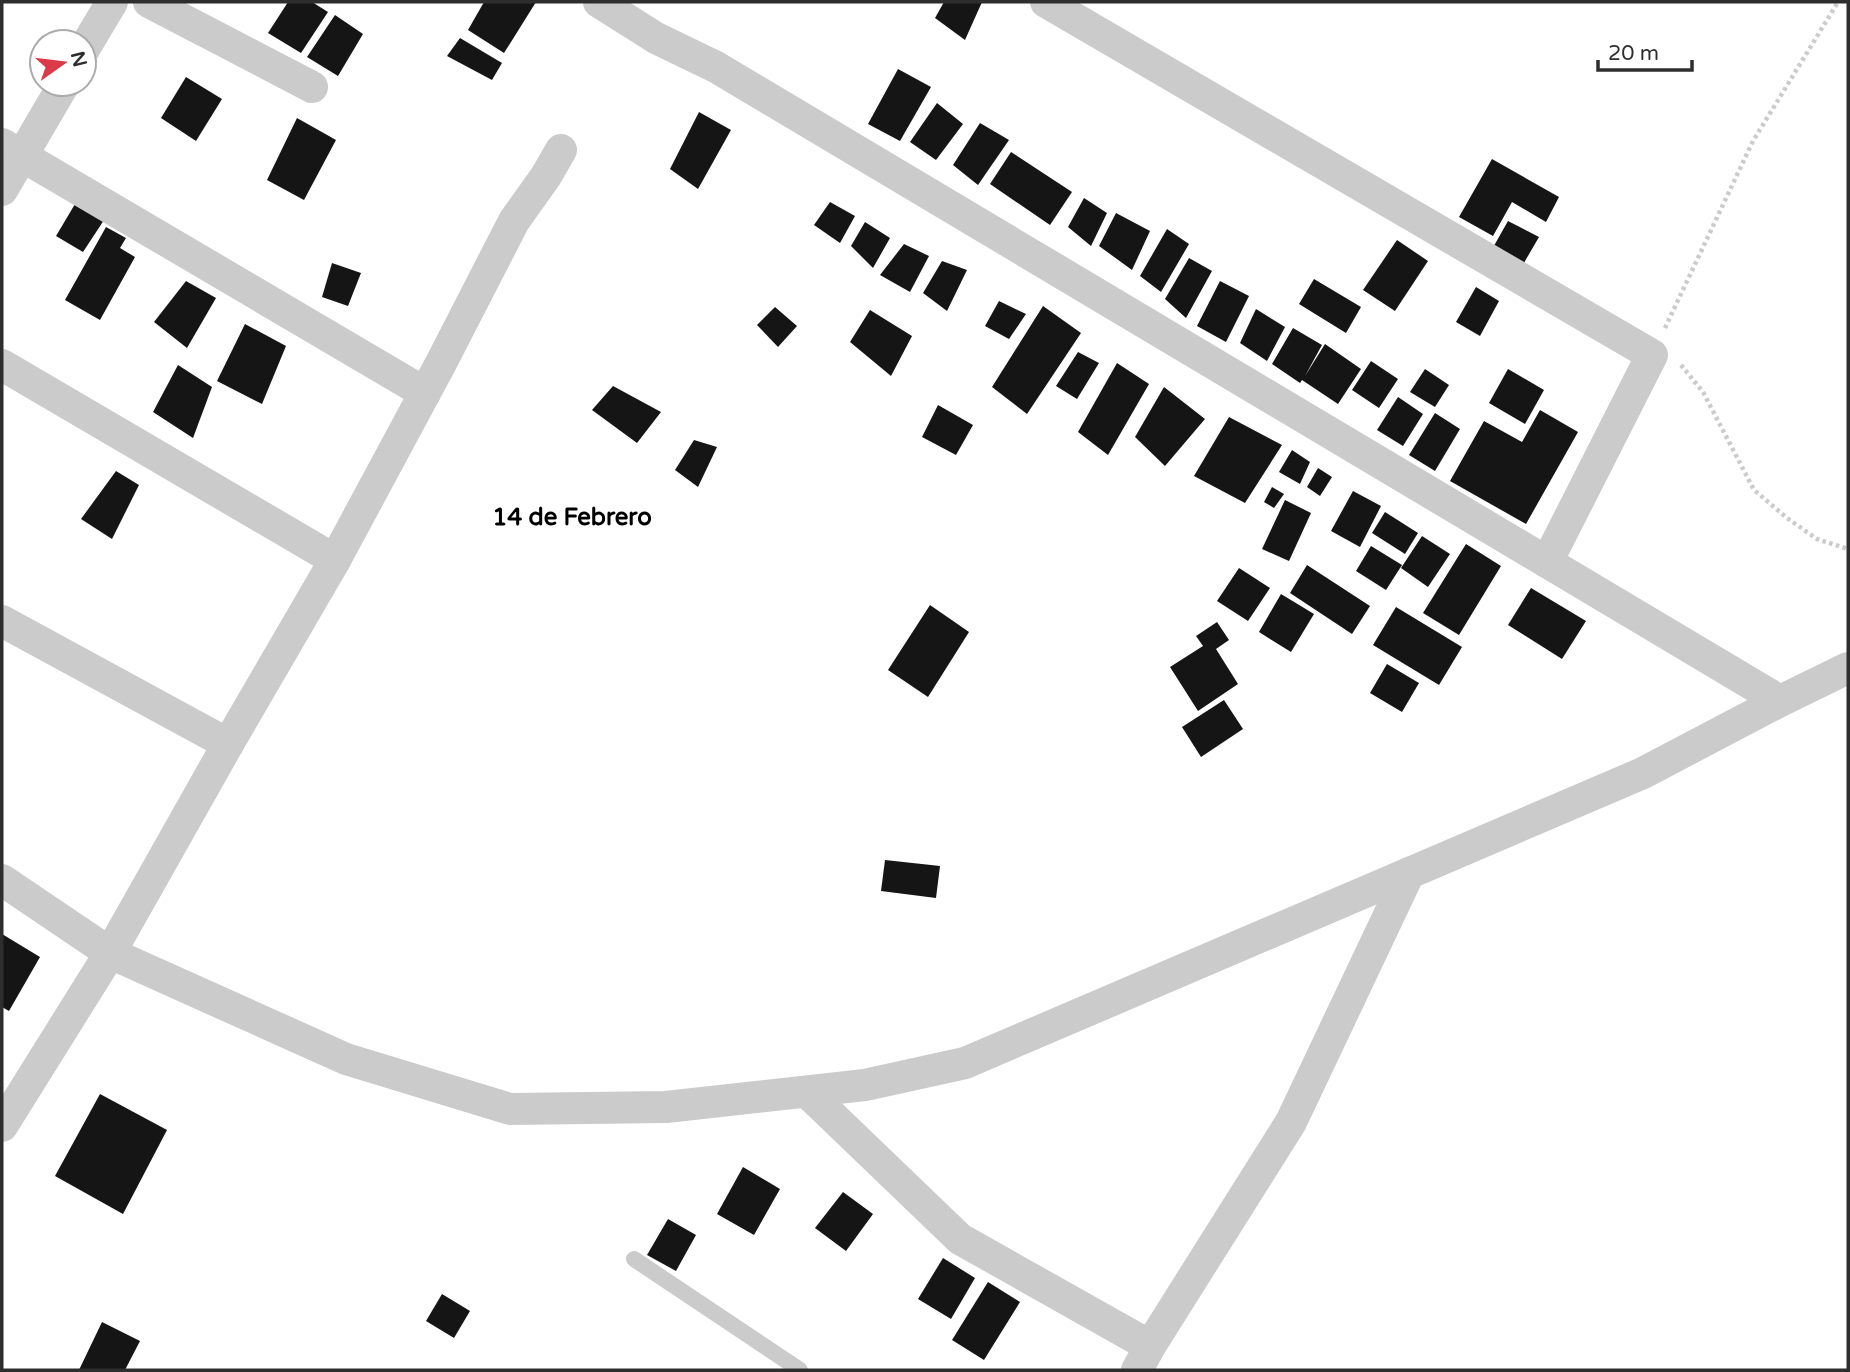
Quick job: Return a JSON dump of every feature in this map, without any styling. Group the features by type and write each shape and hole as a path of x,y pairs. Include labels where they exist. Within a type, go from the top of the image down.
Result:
{"street":[{"path":"97,28 112,2"},
{"path":"149,2 312,87"},
{"path":"599,2 656,38 728,74 1780,701"},
{"path":"1046,2 1652,355 1547,562"},
{"path":"2,190 12,150 53,98"},
{"path":"12,150 425,393"},
{"path":"2,1126 110,953 335,560 514,221 561,150"},
{"path":"2,365 335,560"},
{"path":"2,621 228,744"},
{"path":"2,880 110,953 346,1059 510,1109 666,1107 865,1085 965,1063 1643,773 1848,668"},
{"path":"807,1091 960,1239 1144,1358 1291,1122 1409,873"}],"lane":[{"path":"634,1259 800,1370"}],"path":[{"path":"1838,2 1753,141 1652,355 1679,362 1703,392 1754,490 1817,539 1848,549"}],"building":[{"path":"288,2 312,2 328,12 301,53 268,33"},
{"path":"484,2 536,2 504,53 468,30"},
{"path":"944,2 982,2 965,40 935,18"},
{"path":"335,15 363,34 338,76 307,57"},
{"path":"460,38 502,63 492,80 447,56"},
{"path":"898,69 931,87 900,141 868,124"},
{"path":"186,77 222,99 196,141 161,118"},
{"path":"937,103 963,124 936,160 910,142"},
{"path":"699,112 731,130 698,189 670,169"},
{"path":"297,118 336,140 304,200 267,180"},
{"path":"980,123 1009,140 978,185 953,165"},
{"path":"1011,152 1072,192 1050,225 990,184"},
{"path":"1492,159 1559,197 1546,222 1512,202 1493,236 1459,217"},
{"path":"1084,198 1107,213 1091,246 1068,227"},
{"path":"78,199 106,217 83,252 56,236"},
{"path":"830,202 855,216 840,243 814,225"},
{"path":"1116,213 1150,231 1132,270 1099,246"},
{"path":"1508,221 1539,237 1521,268 1491,251"},
{"path":"865,222 890,238 873,268 851,246"},
{"path":"106,227 126,238 120,248 135,257 100,320 65,300"},
{"path":"1167,229 1189,244 1161,292 1140,276"},
{"path":"1397,240 1428,261 1395,311 1363,290"},
{"path":"904,244 929,256 910,292 880,275"},
{"path":"1189,258 1212,271 1186,318 1165,299"},
{"path":"942,261 967,270 947,311 923,293"},
{"path":"332,263 361,273 348,306 322,297"},
{"path":"1314,279 1361,307 1346,333 1299,304"},
{"path":"186,281 216,298 187,348 154,322"},
{"path":"1220,281 1249,296 1226,342 1197,326"},
{"path":"1476,287 1499,301 1480,336 1456,322"},
{"path":"999,301 1026,314 1009,339 985,326"},
{"path":"1043,306 1081,333 1027,414 992,387"},
{"path":"775,307 797,326 778,347 757,325"},
{"path":"1256,309 1285,327 1267,361 1240,343"},
{"path":"870,310 912,336 891,376 850,342"},
{"path":"245,324 286,346 262,404 217,381"},
{"path":"1293,328 1322,345 1305,376 1325,344 1361,369 1338,404 1272,364"},
{"path":"1078,352 1099,363 1077,399 1056,386"},
{"path":"1371,361 1398,379 1379,408 1352,390"},
{"path":"1117,363 1149,384 1108,455 1078,432"},
{"path":"178,365 212,387 193,438 153,412"},
{"path":"1425,369 1449,385 1435,407 1410,392"},
{"path":"1508,369 1544,390 1525,424 1489,403"},
{"path":"613,386 661,412 637,443 592,410"},
{"path":"1164,387 1205,419 1165,466 1135,437"},
{"path":"1398,397 1423,414 1403,446 1377,430"},
{"path":"938,405 973,425 956,455 922,437"},
{"path":"1540,410 1578,432 1526,524 1450,481 1484,421 1522,442"},
{"path":"1435,413 1460,429 1435,471 1409,455"},
{"path":"1229,417 1282,445 1245,503 1194,476"},
{"path":"694,440 717,447 698,487 675,470"},
{"path":"1292,450 1310,462 1300,484 1279,472"},
{"path":"1318,468 1332,477 1320,496 1307,487"},
{"path":"116,471 139,485 112,539 81,519"},
{"path":"1272,487 1284,494 1274,508 1264,502"},
{"path":"1353,491 1381,506 1360,547 1331,531"},
{"path":"1285,500 1311,513 1289,561 1262,549"},
{"path":"1385,512 1418,533 1405,554 1372,533"},
{"path":"1422,536 1450,554 1428,587 1401,568"},
{"path":"1466,544 1501,566 1459,635 1423,613"},
{"path":"1371,546 1402,565 1386,590 1356,571"},
{"path":"1307,565 1370,606 1352,634 1290,593"},
{"path":"1239,568 1270,588 1248,621 1217,601"},
{"path":"1531,588 1586,621 1562,659 1508,625"},
{"path":"1281,594 1314,614 1291,652 1259,632"},
{"path":"930,605 969,632 928,697 888,670"},
{"path":"1396,607 1462,647 1439,685 1373,645"},
{"path":"1217,622 1229,640 1216,649 1238,684 1198,711 1170,667 1203,646 1196,636"},
{"path":"1387,664 1419,683 1402,712 1370,693"},
{"path":"1224,700 1243,729 1201,757 1182,727"},
{"path":"885,860 940,866 936,898 881,891"},
{"path":"2,934 40,957 9,1011 2,1007"},
{"path":"100,1094 167,1130 123,1214 55,1176"},
{"path":"743,1167 780,1189 754,1235 717,1214"},
{"path":"843,1192 873,1214 846,1251 815,1228"},
{"path":"668,1219 696,1235 676,1271 647,1255"},
{"path":"943,1258 975,1278 951,1319 918,1299"},
{"path":"988,1282 1020,1302 984,1360 952,1340"},
{"path":"442,1294 470,1311 454,1338 426,1321"},
{"path":"102,1322 140,1341 125,1370 79,1370"}],"district":[{"name":"14 de Febrero","path":"572,517"}]}
